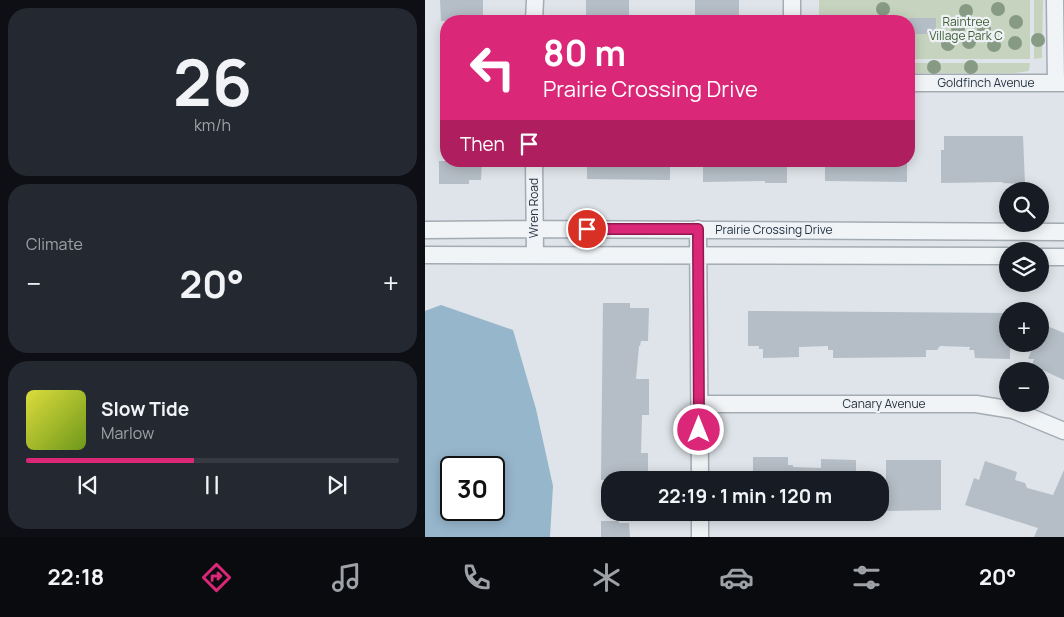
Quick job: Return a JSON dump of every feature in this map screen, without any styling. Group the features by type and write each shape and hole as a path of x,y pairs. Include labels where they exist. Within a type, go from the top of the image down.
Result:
{"street":[{"path":"534,15 535,0"},
{"path":"792,0 792,15"},
{"path":"1055,0 1060,83"},
{"name":"Goldfinch Avenue","path":"915,83 1060,83"},
{"name":"Wren Road","path":"534,167 535,254"},
{"path":"698,229 700,471"},
{"name":"Prairie Crossing Drive","path":"425,230 698,229 1064,232"},
{"name":"Prairie Crossing Drive","path":"425,255 999,256"},
{"path":"1049,257 1064,257"},
{"name":"Canary Avenue","path":"700,404 976,404 1013,410 1064,431"},
{"path":"700,521 700,537"}],"green space":[{"name":"Raintree Village Park C","path":"819,0 1030,0 1030,59 915,59 915,15 819,15"},
{"path":"1034,0 1043,0 1042,58 1034,59"},
{"path":"915,63 1030,63 1029,71 1015,73 915,73"}],"water":[{"path":"441,305 513,330 536,409 553,486 550,537 425,537 425,311"}],"building":[{"path":"440,0 483,0 483,15 441,15"},
{"path":"586,0 629,0 629,15 586,15"},
{"path":"695,0 739,0 739,15 695,15"},
{"path":"915,18 936,18 936,34 915,34"},
{"path":"944,136 1023,136 1025,182 941,183 941,150 944,150"},
{"path":"439,161 440,167 482,167 481,180 469,180 469,184 439,184"},
{"path":"587,167 670,167 670,180 587,179"},
{"path":"703,167 787,167 787,183 765,183 765,181 703,182"},
{"path":"825,167 907,167 907,182 825,181"},
{"path":"603,303 630,303 630,308 649,308 648,341 641,341 639,346 636,379 649,379 649,415 642,415 641,453 648,453 648,471 601,471"},
{"path":"748,311 999,313 999,352 1010,352 1010,359 975,358 974,350 969,350 970,347 940,346 937,350 926,350 926,357 833,358 833,350 828,350 828,346 799,347 799,357 763,358 763,349 759,349 759,346 748,346"},
{"path":"1049,327 1064,333 1064,380 1049,373 1049,362 1033,362 1034,359 1028,359 1031,352 1049,352"},
{"path":"753,457 788,457 788,465 793,465 793,467 821,468 821,459 856,460 856,471 753,471"},
{"path":"886,460 941,460 941,510 889,511 889,471 886,471"},
{"path":"985,461 1017,472 1015,480 1025,483 1027,488 1053,495 1064,470 1064,537 1034,537 1038,528 965,505 974,478 979,480"},
{"path":"601,521 629,523 630,537 601,537"}],"route":[{"path":"587,229 698,229 699,430"}]}
